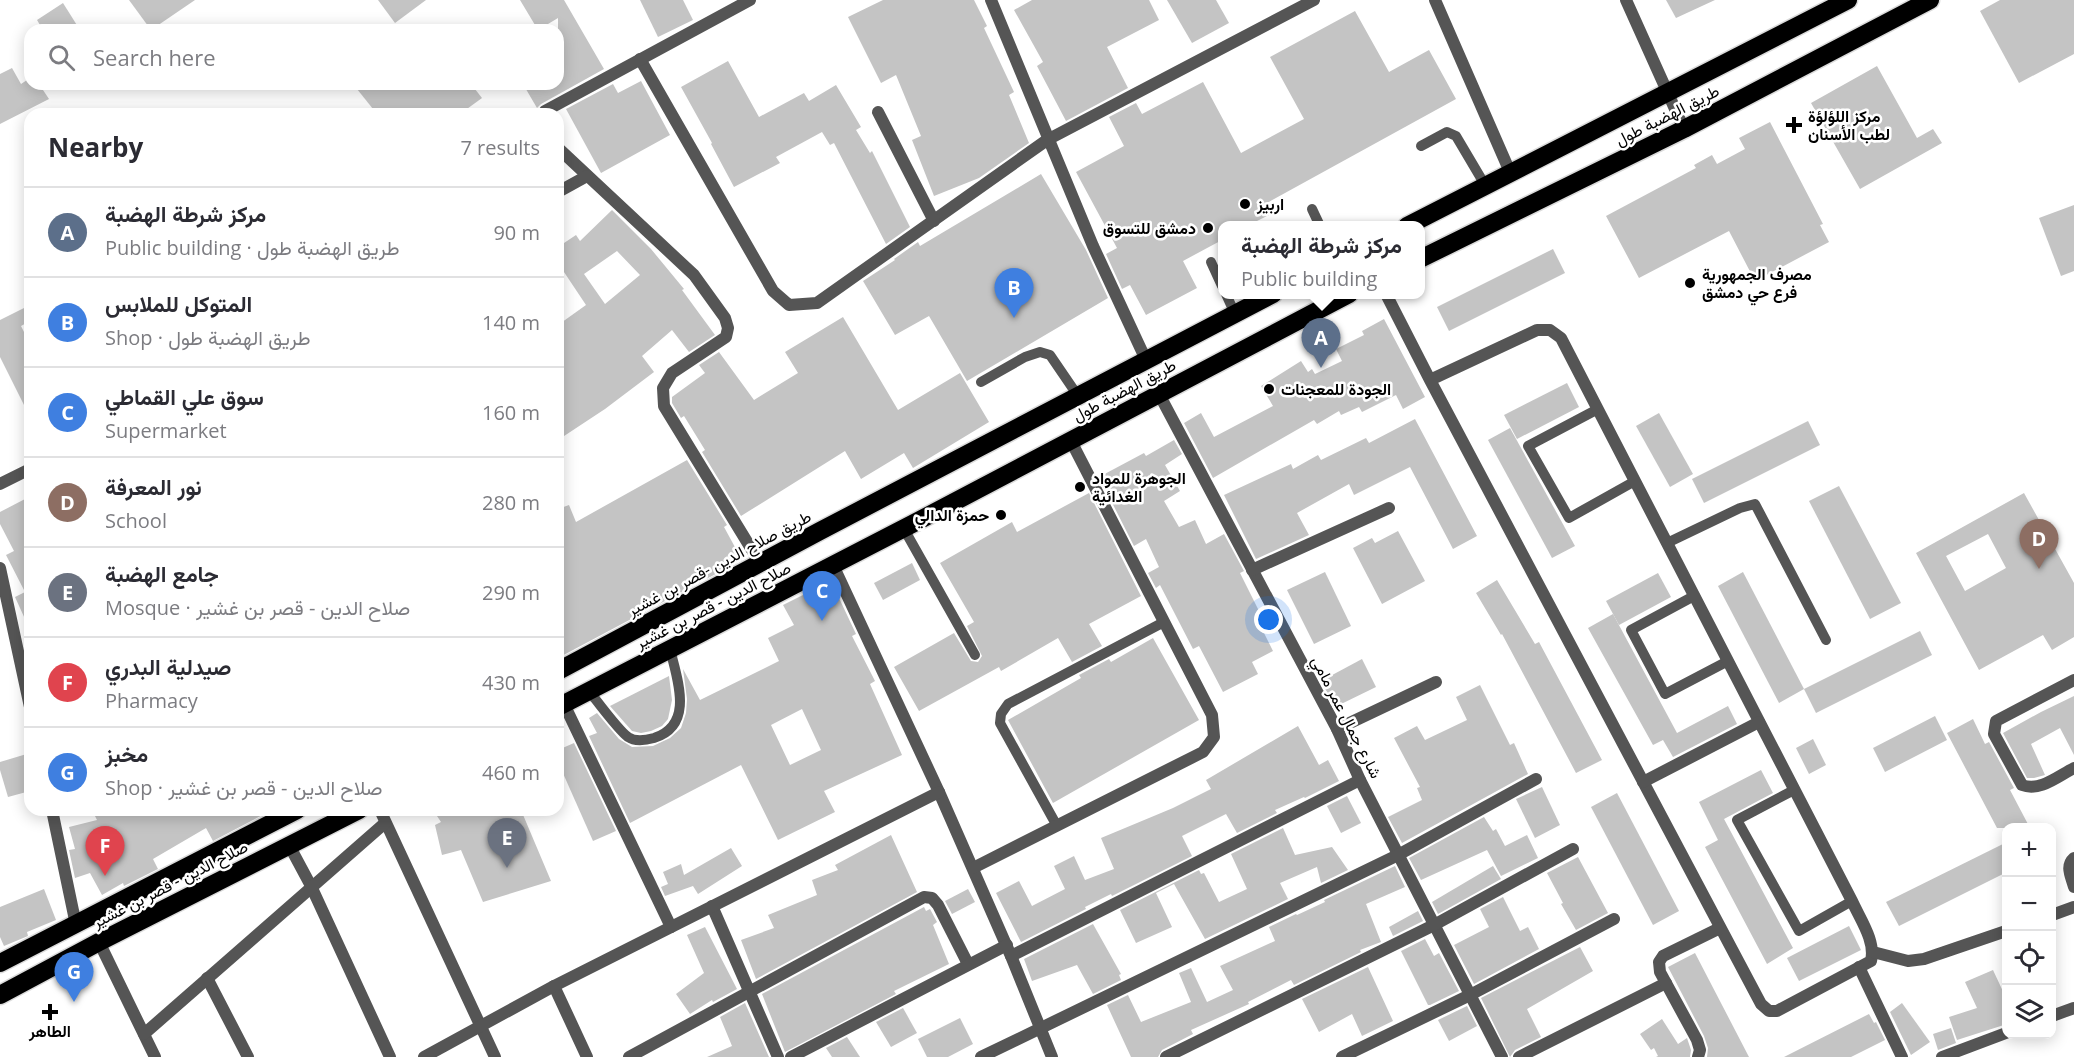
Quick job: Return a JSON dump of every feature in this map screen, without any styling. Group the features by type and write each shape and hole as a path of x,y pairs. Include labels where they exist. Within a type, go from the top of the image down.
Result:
{"highway":[{"name":"طريق الهضبة طول","path":"1425,257 1684,129 1930,0"},
{"name":"طريق الهضبة طول","path":"1415,221 1667,93 1838,2"},
{"name":"طريق الهضبة طول","path":"900,489 1264,299"},
{"name":"طريق الهضبة طول","path":"911,525 1340,299"},
{"name":"طريق صلاح الدين -قصر بن غشير","path":"564,668 900,489"},
{"name":"صلاح الدين - قصر بن غشير","path":"564,704 911,525"},
{"path":"0,963 285,816"},
{"name":"صلاح الدين - قصر بن غشير","path":"0,995 346,816"}],"street":[{"path":"550,108 750,0"},
{"path":"991,0 1047,140 1146,360"},
{"path":"640,59 773,291 789,305 817,303 1047,140 1314,0"},
{"path":"1435,0 1510,172"},
{"path":"1626,0 1684,129"},
{"path":"878,112 934,221"},
{"path":"564,154 694,275 725,318 728,328 726,337 672,373 663,388 664,406 760,563"},
{"path":"564,189 587,176"},
{"path":"1389,299 1430,380 1761,1004 1769,1011 1777,1011 1871,961 1873,952 1852,901 1561,338 1550,330 1537,330 1430,380"},
{"name":"شارع جمال عمر مامي","path":"1159,394 1336,729 1502,1057"},
{"path":"973,868 1203,752 1214,737 1212,715 1071,441"},
{"path":"0,484 24,472"},
{"path":"1252,570 1389,508"},
{"path":"833,565 973,868 1052,1057"},
{"path":"0,568 24,653"},
{"path":"2074,680 1996,721 1994,734 2022,785 2030,788 2039,786 2074,768"},
{"path":"1336,729 1436,682"},
{"path":"564,712 671,927"},
{"path":"1643,782 1759,722"},
{"path":"981,1057 1398,855 1536,779"},
{"path":"791,1057 968,964 1009,950 1360,780"},
{"path":"424,1057 554,986 939,792"},
{"path":"53,816 76,925"},
{"path":"382,816 495,1057"},
{"path":"144,1034 385,822"},
{"path":"290,845 390,1057"},
{"path":"1166,1057 1434,925 1574,849"},
{"path":"2074,858 2069,862 2068,869 2074,887"},
{"path":"629,1057 924,897 932,898 938,905 968,964"},
{"path":"712,906 778,1057"},
{"path":"2056,914 2074,907"},
{"path":"1342,1057 1470,995 1614,919"},
{"path":"1698,1057 1700,1050 1697,1040 1660,972 1659,962 1663,956 1720,928"},
{"path":"1873,952 1908,961 1924,959 2002,933"},
{"path":"99,942 155,1057"},
{"path":"1859,967 1902,1057"},
{"path":"207,978 248,1057"},
{"path":"1519,1057 1666,983"},
{"path":"554,986 587,1057"},
{"path":"2056,1015 2074,1008"},
{"path":"1942,1057 2002,1035"}],"lane":[{"path":"1421,146 1447,132 1456,136 1485,185"},
{"path":"1312,209 1318,221"},
{"path":"1210,262 1218,278"},
{"path":"1228,299 1235,314"},
{"path":"981,382 1025,357 1040,352 1050,355 1078,396"},
{"path":"1598,409 1528,446 1569,518 1635,481"},
{"path":"1667,543 1740,508 1755,504 1826,640"},
{"path":"911,525 975,655"},
{"path":"1694,596 1631,630 1665,694 1728,661"},
{"path":"1057,826 1000,723 1001,714 1008,704 1164,622"},
{"path":"589,691 628,738 645,741 661,736 678,719 681,699 670,649"},
{"path":"1794,790 1737,820 1799,931 1852,901"}],"building":[{"path":"129,0 195,0 160,24 147,24"},
{"path":"378,0 426,0 395,23"},
{"path":"520,0 564,0 604,69 537,108 526,90 564,90 564,24 558,24 558,18 548,24 534,24"},
{"path":"640,0 683,0 693,20 658,37"},
{"path":"883,0 974,0 987,26 984,28 1014,92 1009,95 1029,143 979,178 934,196 912,140 921,136 896,75 881,83 848,17"},
{"path":"1032,0 1149,0 1159,20 1107,47 1128,88 1066,121 1037,66 1043,62 1014,10"},
{"path":"1167,0 1216,0 1229,23 1192,43"},
{"path":"1666,0 1715,0 1676,18"},
{"path":"2000,0 2074,0 2074,54 2019,83 1980,11"},
{"path":"63,3 76,24 39,24 37,20"},
{"path":"1355,11 1389,72 1429,50 1456,99 1267,203 1273,213 1257,221 1218,221 1218,242 1183,261 1197,288 1146,315 1130,285 1122,289 1106,254 1117,248 1076,172 1124,146 1109,117 1136,103 1142,114 1203,82 1241,153 1304,119 1270,57"},
{"path":"728,61 759,117 804,93 809,101 836,85 861,127 856,130 870,153 872,151 910,227 886,244 834,143 830,145 822,132 776,157 780,163 734,187 681,87"},
{"path":"1877,66 1917,138 1933,129 1942,143 1860,189 1811,103"},
{"path":"12,68 21,84 24,82 24,90 43,90 49,99 31,108 24,108 24,112 0,124 0,74"},
{"path":"641,81 670,135 601,173 566,109 613,84 618,93"},
{"path":"358,90 476,90 482,98 468,108 372,108"},
{"path":"1770,122 1823,224 1820,225 1829,242 1755,281 1729,231 1639,278 1606,216 1696,168 1694,165 1712,155 1717,164 1745,149 1739,138"},
{"path":"1041,174 1086,250 1108,298 967,381 929,316 895,335 863,281 918,242 920,246"},
{"path":"2074,205 2074,271 2061,276 2039,218"},
{"path":"612,210 651,249 684,289 682,290 715,335 689,352 672,330 642,356 654,372 564,436 564,321 586,305 564,272 564,243 576,235 580,241","holes":["617,251 640,275 605,304 584,274"]},
{"path":"1553,249 1565,273 1449,331 1437,307"},
{"path":"24,308 24,324 21,326 24,332 24,405 0,357 0,320"},
{"path":"843,317 898,410 960,373 989,422 913,468 904,453 861,479 845,451 741,516 702,452 705,450 684,416 681,418 672,403 672,397 705,373 699,365 719,352 754,400 798,373 785,352"},
{"path":"1384,319 1425,397 1403,409 1396,395 1362,412 1359,407 1341,415 1339,411 1317,424 1314,420 1213,478 1184,423 1201,413 1214,437 1273,406 1261,386 1301,361 1308,372 1312,369 1315,374 1342,361 1336,349 1364,335 1362,331"},
{"path":"1567,383 1579,407 1517,439 1504,415"},
{"path":"1659,413 1693,474 1670,487 1636,426"},
{"path":"1415,419 1477,536 1453,549 1410,467 1354,495 1349,484 1297,513 1309,535 1256,559 1224,495 1291,464 1293,469 1318,455 1321,460 1366,438 1369,443"},
{"path":"1808,421 1820,445 1704,503 1692,479"},
{"path":"1510,428 1575,546 1552,558 1488,440"},
{"path":"1174,440 1182,454 1165,465 1180,491 1164,501 1179,527 1195,520 1206,544 1224,534 1244,571 1240,573 1261,615 1256,617 1273,651 1252,662 1258,674 1223,692 1199,646 1193,649 1160,585 1156,588 1148,573 1159,567 1146,539 1134,546 1099,477 1144,453 1146,456"},
{"path":"687,460 727,525 724,527 742,560 564,655 564,507 569,505 576,522"},
{"path":"1839,486 1901,603 1870,619 1809,501"},
{"path":"1089,493 1141,596 1089,624 1102,646 1072,662 1058,638 1001,671 999,667 919,711 894,667 954,633 971,661 978,662 982,656 967,626 974,622 940,563 1012,522 1017,532"},
{"path":"2024,493 2074,583 2074,637 2052,650 2043,635 1979,670 1916,553","holes":["1988,534 2006,568 1965,591 1946,556"]},
{"path":"24,500 24,590 6,555 14,551 0,524 0,512"},
{"path":"1398,531 1425,581 1382,604 1353,548 1372,538 1375,543"},
{"path":"912,563 920,580 883,600 874,583"},
{"path":"1325,572 1351,626 1314,644 1287,590"},
{"path":"1743,572 1804,689 1779,703 1718,586"},
{"path":"1658,573 1671,597 1619,625 1606,601"},
{"path":"1497,580 1535,644 1539,642 1602,760 1576,773 1502,634 1476,593"},
{"path":"831,581 856,634 852,636 875,681 870,684 902,755 824,791 835,812 778,840 741,765 630,823 589,736 597,733 589,718 597,713 619,739 632,747 653,746 670,738 681,728 686,713 687,699 683,669 700,700 779,661 768,638 794,625 783,605","holes":["802,709 821,750 790,765 771,725"]},
{"path":"24,592 24,617 15,597"},
{"path":"1613,614 1677,733 1728,706 1737,724 1673,757 1663,740 1653,745 1588,628"},
{"path":"1920,631 1932,655 1816,713 1804,689"},
{"path":"1153,638 1199,720 1053,803 1008,720 1081,678 1079,675 1109,659 1111,662"},
{"path":"1362,659 1376,687 1335,707 1321,681"},
{"path":"669,676 672,700 668,719 662,726 651,731 641,733 632,731 610,706"},
{"path":"1480,685 1510,745 1514,743 1528,774 1402,843 1388,817 1422,800 1417,788 1420,787 1394,738 1417,726 1425,740 1467,720 1456,697"},
{"path":"2074,696 2074,755 2060,728 2031,744 2045,775 2027,778 2003,733"},
{"path":"1935,716 1947,740 1885,772 1873,748"},
{"path":"1973,719 1985,744 1989,742 2014,788 2010,790 2027,823 2002,823 2002,828 1997,828 1947,733"},
{"path":"1298,726 1319,765 1328,760 1339,781 1275,810 1277,813 1237,833 1226,814 1182,836 1192,856 1085,907 1086,909 1021,942 996,893 1019,881 1032,906 1065,889 1054,866 1074,856 1085,880 1114,869 1101,838 1173,808 1211,789 1206,780"},
{"path":"1813,739 1826,765 1809,774 1796,748"},
{"path":"574,743 616,831 593,841 564,776 564,747"},
{"path":"24,755 24,793 8,797 0,762"},
{"path":"1761,770 1773,793 1724,819 1793,948 1767,964 1705,847 1718,840 1699,802"},
{"path":"1542,787 1560,825 1535,838 1516,799"},
{"path":"1617,793 1679,911 1653,925 1591,807"},
{"path":"1347,796 1361,823 1341,833 1327,806"},
{"path":"95,816 261,816 213,841 206,828 153,859 158,869 124,886 123,883 102,895 90,873 75,878 69,850 75,849 69,827 97,820"},
{"path":"437,816 524,816 551,881 483,902 461,850 442,855 435,825 441,822"},
{"path":"1484,817 1493,831 1496,829 1505,846 1527,835 1538,858 1501,876 1487,850 1421,880 1409,858"},
{"path":"1283,828 1295,855 1332,847 1348,870 1321,883 1317,867 1280,883 1288,899 1205,939 1174,884 1156,893 1172,927 1136,943 1120,910 1199,870 1201,874 1204,873 1219,902 1247,889 1231,854"},
{"path":"891,835 917,892 756,979 741,940 774,928 768,915 817,895 812,880 838,870 835,865"},
{"path":"2002,844 2002,874 1899,926 1886,902"},
{"path":"731,848 742,866 698,894 693,886 665,896 661,887 668,884 663,872 681,864 684,875"},
{"path":"1578,857 1608,913 1576,930 1547,873"},
{"path":"1395,866 1405,887 1366,904 1381,942 1360,950 1361,952 1294,985 1291,980 1248,1002 1249,1004 1191,1030 1193,1034 1162,1050 1158,1057 1131,1057 1107,1005 1128,995 1141,1022 1191,1002 1179,973 1191,968 1207,1002 1233,990 1220,966 1275,941 1269,927 1325,902 1324,900"},
{"path":"1493,866 1501,879 1438,914 1432,902"},
{"path":"44,889 56,920 27,932 28,936 4,946 0,937 0,907"},
{"path":"968,889 975,902 952,914 945,901"},
{"path":"1503,897 1520,931 1528,927 1539,949 1474,984 1454,945 1489,927 1480,909"},
{"path":"924,907 926,911 930,909 937,922 933,925 949,964 894,991 896,994 785,1052 762,994"},
{"path":"1418,911 1423,921 1393,936 1389,927"},
{"path":"1093,924 1121,974 1119,975 1121,980 1093,994 1077,965 1032,981 1024,959"},
{"path":"1849,926 1861,950 1799,981 1787,958"},
{"path":"705,927 737,989 713,1002 712,1000 690,1014 676,994 704,973 687,935"},
{"path":"1425,939 1434,956 1439,953 1459,991 1430,1005 1401,951"},
{"path":"1580,947 1593,971 1527,1009 1541,1037 1515,1050 1510,1057 1481,998"},
{"path":"1695,953 1749,1057 1707,1057 1708,1048 1704,1036 1668,967"},
{"path":"1368,967 1393,1021 1362,1036 1352,1014 1319,1032 1302,999"},
{"path":"1993,970 2002,989 2002,1026 1957,1040 1949,1017 1977,1008 1965,982"},
{"path":"745,1003 769,1057 707,1057 732,1046 720,1017"},
{"path":"1902,1003 1930,1042 1911,1055 1890,1012"},
{"path":"1467,1006 1477,1026 1449,1041 1438,1020"},
{"path":"903,1008 917,1033 891,1047 876,1022"},
{"path":"1869,1014 1885,1040 1851,1057 1784,1057"},
{"path":"960,1018 973,1044 948,1057 927,1057 918,1039"},
{"path":"1662,1019 1678,1044 1687,1038 1691,1050 1690,1057 1656,1057 1658,1056 1654,1048 1651,1050 1640,1034"},
{"path":"1951,1028 1956,1043 1938,1050 1933,1034"},
{"path":"847,1037 860,1057 832,1057 826,1048"}],"place":[{"name":"مركز اللؤلؤة لطب الأسنان","path":"1794,125"},
{"name":"اربيز","path":"1245,204"},
{"name":"دمشق للتسوق","path":"1208,228"},
{"name":"مصرف الجمهورية فرع حي دمشق","path":"1690,283"},
{"name":"المتوكل للملابس","path":"1014,318"},
{"name":"مركز شرطة الهضبة","path":"1321,368"},
{"name":"الجودة للمعجنات","path":"1269,389"},
{"name":"الجوهرة للمواد الغدائية","path":"1080,487"},
{"name":"حمزة الدالي","path":"1001,515"},
{"name":"نور المعرفة","path":"2039,569"},
{"name":"سوق علي القماطي","path":"822,621"},
{"name":"جامع الهضبة","path":"507,868"},
{"name":"صيدلية البدري","path":"105,876"},
{"name":"مخبز","path":"74,1002"},
{"name":"الطاهر","path":"50,1012"}]}
